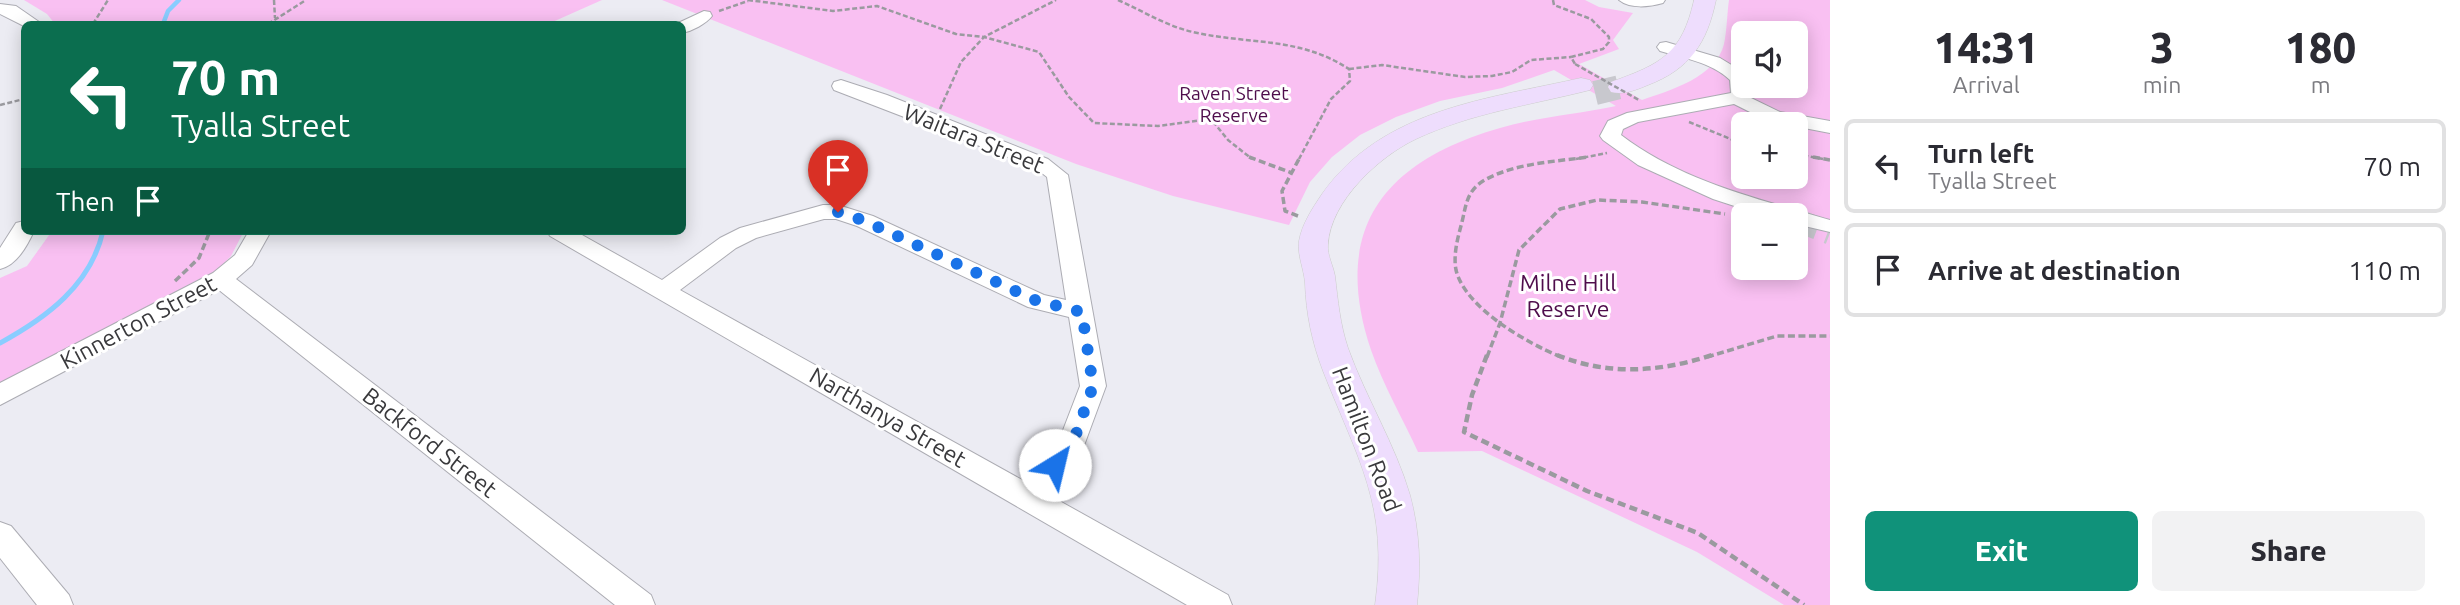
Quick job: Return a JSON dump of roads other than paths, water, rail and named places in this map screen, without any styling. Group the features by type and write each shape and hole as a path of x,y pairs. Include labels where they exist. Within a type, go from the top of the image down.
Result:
{"main road":[{"name":"Hamilton Road","path":"1396,605 1402,558 1397,513 1384,472 1331,348 1322,313 1320,275 1349,201 1372,172 1397,152 1429,134 1595,82 1675,50 1692,0"},
{"path":"1675,50 1699,31 1705,0"}],"street":[{"path":"1627,0 1657,0"},
{"path":"0,9 10,10 28,21"},
{"path":"686,26 704,16"},
{"path":"1675,50 1736,74 1740,84 1738,99"},
{"name":"Waitara Street","path":"841,86 1041,163 1057,175 1093,380 1091,393 1072,443 1028,497"},
{"path":"1750,203 1646,162 1624,149 1610,136 1615,125 1634,117 1738,99 1774,117 1830,127"},
{"path":"664,290 737,238 813,214 838,212 865,221 1037,301 1082,312"},
{"path":"1808,221 1829,227"},
{"path":"0,262 16,246 21,235"},
{"name":"Kinnerton Street","path":"0,395 221,279 244,260 258,235"},
{"name":"Narthanya Street","path":"565,235 1216,605"},
{"name":"Backford Street","path":"221,279 639,605"},
{"path":"0,535 57,605"}],"waterway":[{"path":"164,21 168,11 179,0"},
{"path":"0,343 34,323 64,298 88,268 102,235"}],"tunnel":[{"path":"1595,93 1620,87"},
{"path":"1808,225 1830,233"}],"park label":[{"name":"Raven Street Reserve","path":"1234,104"},
{"name":"Milne Hill Reserve","path":"1568,295"}]}
